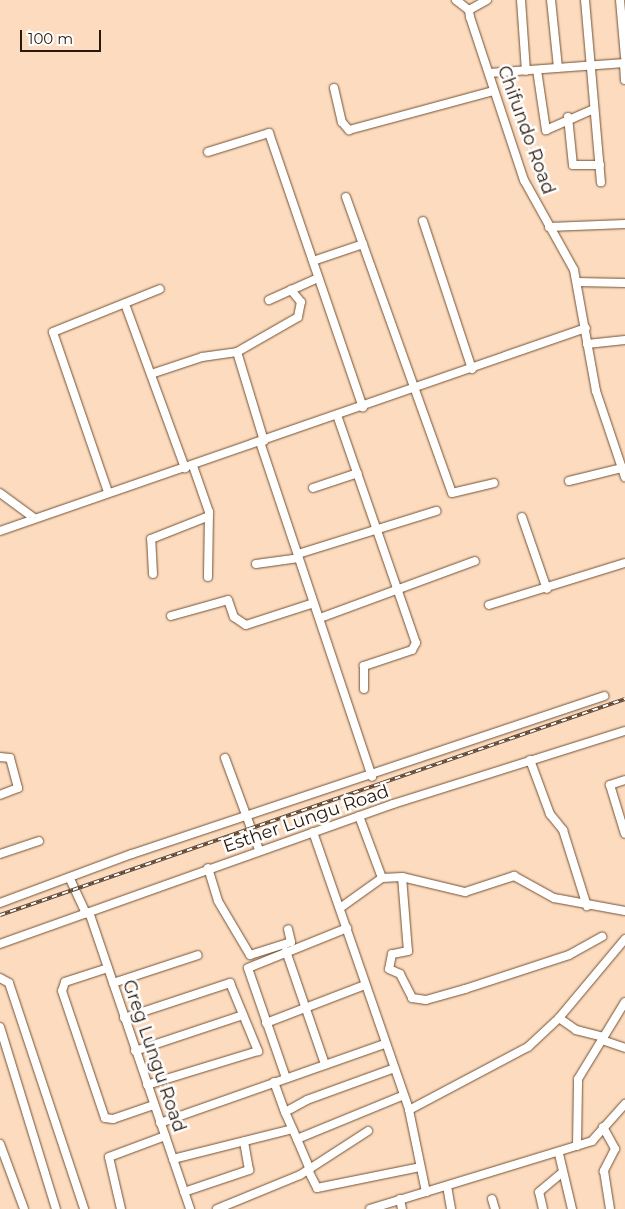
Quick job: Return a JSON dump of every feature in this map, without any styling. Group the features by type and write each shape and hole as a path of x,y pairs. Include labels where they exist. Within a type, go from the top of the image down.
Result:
{"street":[{"path":"456,0 469,10 487,0"},
{"path":"520,0 526,71"},
{"path":"551,0 558,68"},
{"path":"585,0 601,182"},
{"path":"620,0 625,80"},
{"name":"Chifundo Road","path":"469,10 524,180 549,227 562,244 577,282 596,391 625,477"},
{"path":"489,73 590,66 625,61"},
{"path":"537,70 546,130 555,130 568,117 594,109"},
{"path":"334,88 342,122 349,130 494,92"},
{"path":"568,117 573,165 600,165"},
{"path":"208,152 269,133 363,406"},
{"path":"346,197 416,388 452,493 494,483"},
{"path":"423,221 472,369"},
{"path":"549,227 625,224"},
{"path":"313,261 363,244"},
{"path":"269,300 318,278"},
{"path":"577,282 625,283"},
{"path":"108,492 53,332 160,289"},
{"path":"151,374 202,357 237,352 298,317 302,307 291,290"},
{"path":"125,304 151,374 209,516 208,577"},
{"path":"0,531 108,492 262,442 586,328"},
{"path":"587,344 625,340"},
{"path":"237,352 262,442 298,556 372,777"},
{"path":"337,416 398,590 415,647 364,666 364,689"},
{"path":"569,481 622,468"},
{"path":"313,488 358,473"},
{"path":"0,493 34,518"},
{"path":"256,564 298,556 436,511"},
{"path":"153,574 151,538 209,516"},
{"path":"522,517 546,589"},
{"path":"320,618 475,561"},
{"path":"489,605 546,589 625,563"},
{"path":"170,616 228,600 234,617 246,625 314,603"},
{"path":"0,903 604,696"},
{"name":"Esther Lungu Road","path":"0,944 259,850 530,760 625,731"},
{"path":"0,757 10,758 18,788 0,795"},
{"path":"225,758 245,818 259,850"},
{"path":"530,760 550,814 563,830 587,906"},
{"path":"625,780 610,785 625,834"},
{"path":"359,816 382,878"},
{"path":"313,832 347,928 392,1069 408,1110 426,1192"},
{"path":"0,854 39,841"},
{"path":"208,868 218,901 250,955 291,942 288,929"},
{"path":"340,908 382,878 402,877 465,892 514,876 554,898 625,912"},
{"path":"402,877 408,951 392,954 388,969 400,974 412,998 426,1000 465,989 569,955 602,937"},
{"name":"Greg Lungu Road","path":"70,879 87,912 108,968 190,1209"},
{"path":"286,1078 248,968 286,951 347,928"},
{"path":"408,1110 520,1051 559,1018 625,941"},
{"path":"286,951 326,1064"},
{"path":"113,983 198,955"},
{"path":"108,968 65,982 62,991 105,1118 113,1119 154,1105"},
{"path":"0,978 9,982 84,1209"},
{"path":"124,1018 228,983 258,1051 147,1085"},
{"path":"266,1023 365,985"},
{"path":"577,1146 577,1085 625,1002"},
{"path":"135,1051 243,1015"},
{"path":"559,1018 576,1030 625,1048"},
{"path":"0,1027 56,1209"},
{"path":"160,1123 384,1044"},
{"path":"285,1112 307,1100 392,1069"},
{"path":"274,1082 317,1188 420,1167"},
{"path":"297,1140 402,1096"},
{"path":"370,1209 559,1154 598,1138 603,1127 625,1104"},
{"path":"603,1127 615,1149 604,1171 610,1209"},
{"path":"174,1159 292,1129"},
{"path":"218,1209 309,1169 368,1131"},
{"path":"121,1209 109,1157 165,1136"},
{"path":"184,1192 249,1170 244,1141"},
{"path":"0,1144 24,1209"},
{"path":"559,1154 572,1209"},
{"path":"543,1209 539,1192 562,1173"},
{"path":"447,1186 451,1209"},
{"path":"400,1199 402,1209"},
{"path":"492,1199 496,1209"}],"railway":[{"path":"0,915 625,699"}]}
